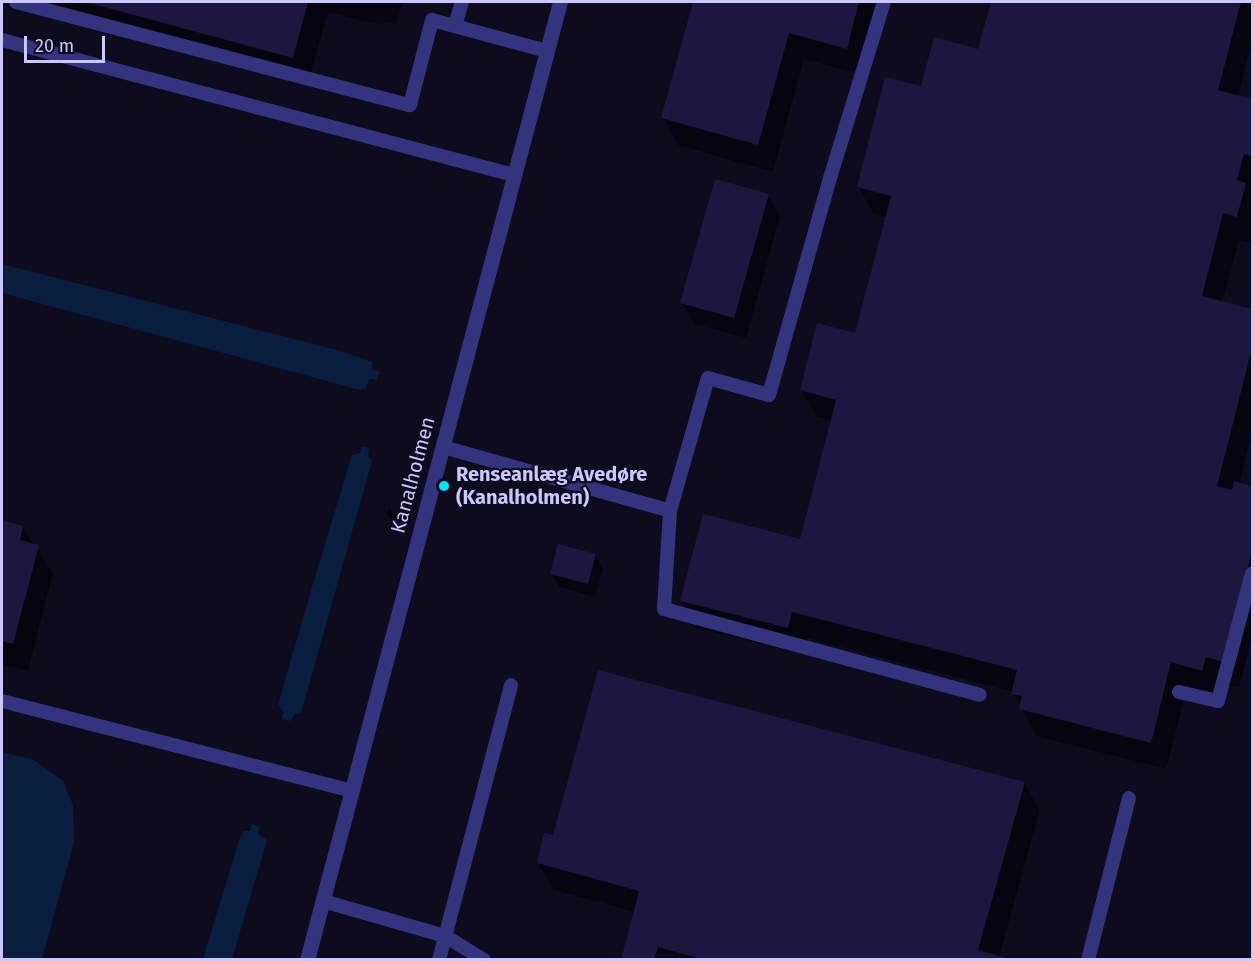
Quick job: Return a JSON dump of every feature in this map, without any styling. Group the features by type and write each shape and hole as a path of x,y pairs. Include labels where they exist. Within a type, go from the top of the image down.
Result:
{"street":[{"name":"Kanalholmen","path":"307,960 560,2"}],"lane":[{"path":"16,2 410,105 432,20 547,51"},
{"path":"455,26 462,2"},
{"path":"884,2 770,395 708,378 670,511 664,609 980,695"},
{"path":"2,40 514,176"},
{"path":"443,447 670,511"},
{"path":"1179,693 1218,701 1252,573"},
{"path":"439,960 511,686"},
{"path":"2,702 352,791"},
{"path":"1088,960 1129,798"},
{"path":"323,901 446,936 484,960"}],"water":[{"path":"2,264 341,351 372,362 372,370 380,372 377,380 370,379 365,389 360,390 2,293"},
{"path":"362,446 369,448 368,455 372,461 301,713 294,715 291,721 282,719 284,712 278,705 312,587 352,455 360,453"},
{"path":"2,752 34,760 63,781 73,805 74,842 42,959 2,959"},
{"path":"252,824 260,827 258,834 267,840 232,959 203,959 240,837 244,831 250,831"}],"building":[{"path":"86,2 308,2 293,58"},
{"path":"693,2 859,2 847,49 789,33 758,145 661,118"},
{"path":"991,2 1241,2 1218,90 1252,99 1252,156 1244,154 1237,180 1246,183 1237,217 1223,213 1202,296 1252,309 1252,348 1217,486 1232,490 1234,481 1252,486 1252,551 1224,662 1206,657 1202,671 1171,662 1151,743 1019,709 1022,696 1011,694 1017,670 792,612 788,628 680,601 703,514 800,539 836,400 800,390 817,323 855,333 891,196 857,187 885,77 921,86 934,37 978,49"},
{"path":"715,179 769,194 734,318 680,303"},
{"path":"2,520 23,526 20,540 39,545 13,644 2,641"},
{"path":"558,544 596,554 588,584 550,574"},
{"path":"598,670 1025,782 978,950 1012,960 705,960 658,947 654,960 621,960 639,891 537,863 544,833 553,835"}],"place":[{"name":"Renseanlæg Avedøre (Kanalholmen)","path":"444,486"}]}
